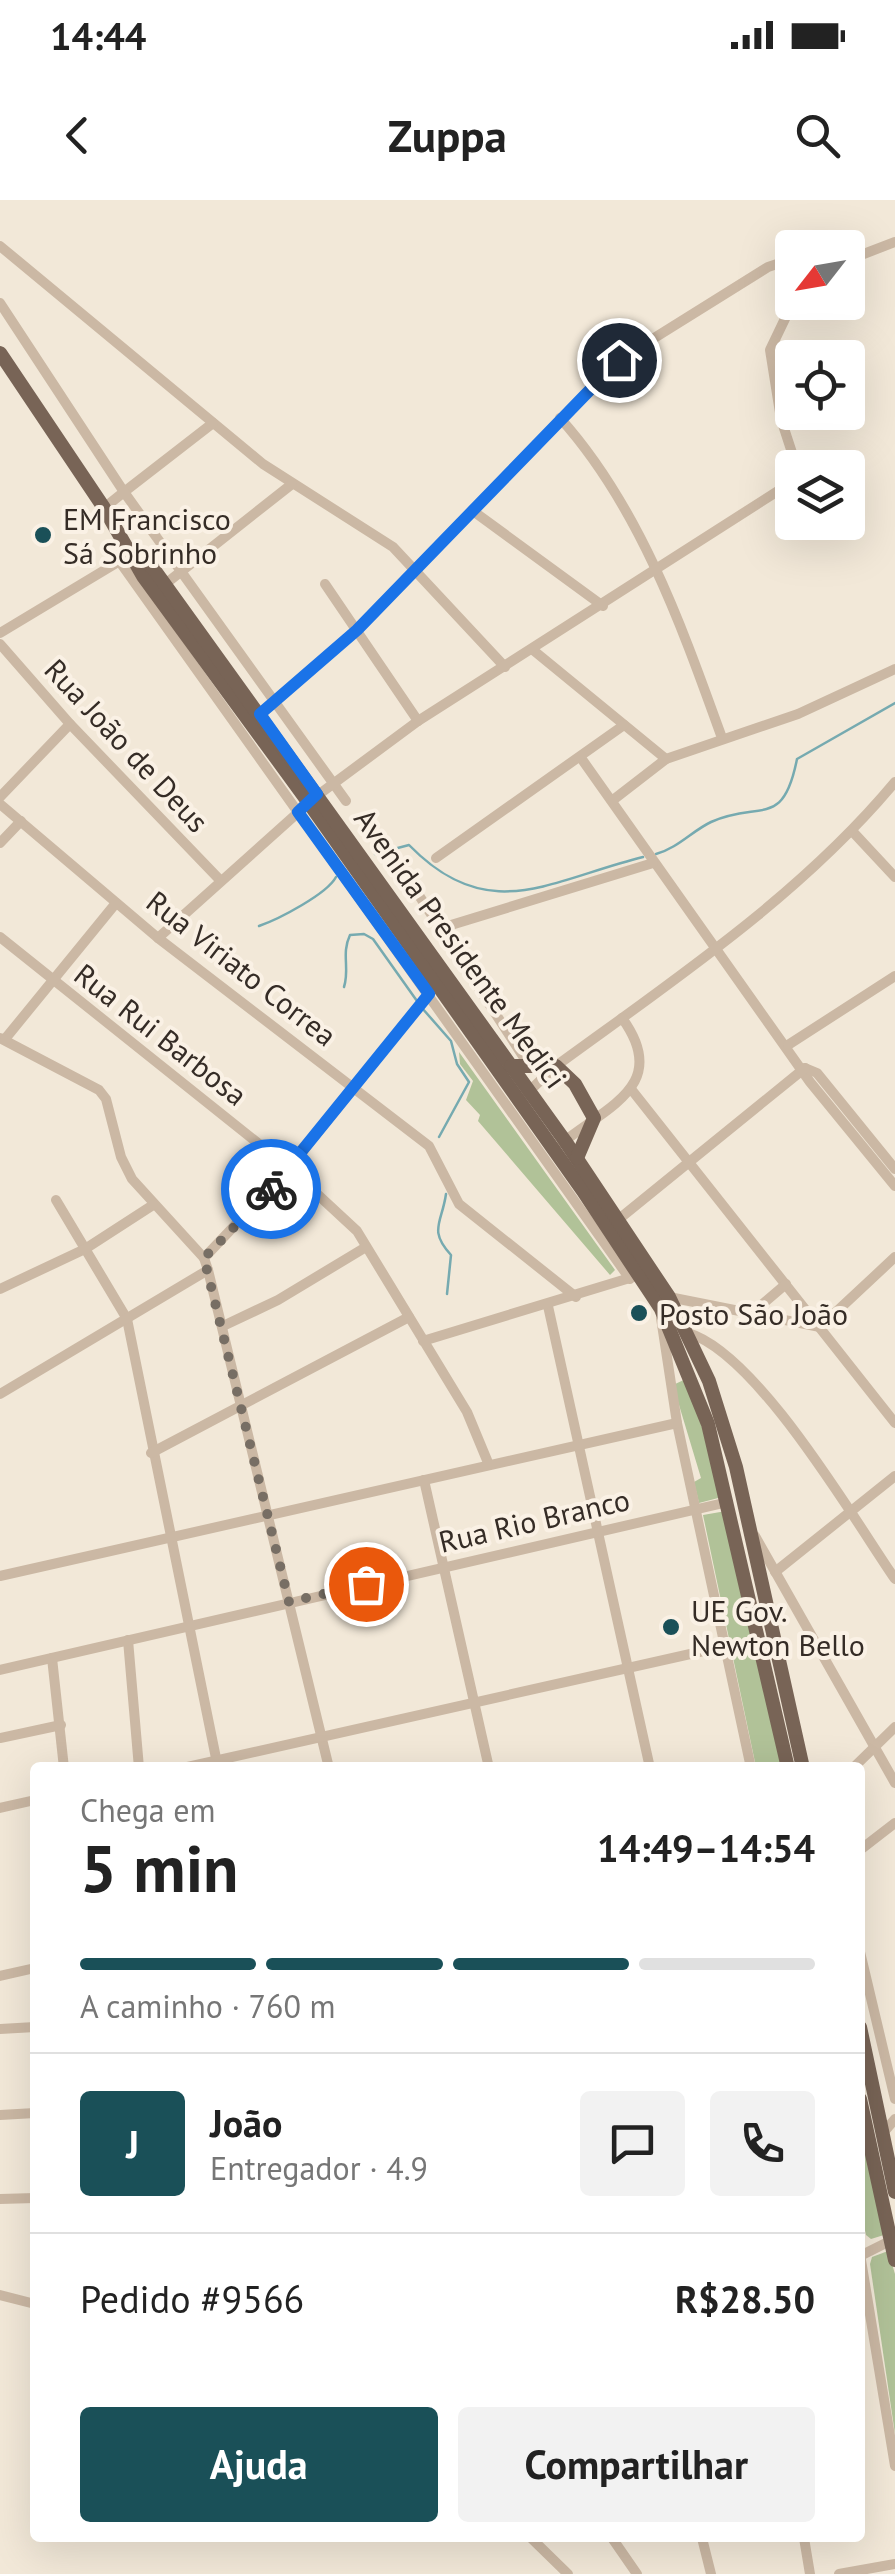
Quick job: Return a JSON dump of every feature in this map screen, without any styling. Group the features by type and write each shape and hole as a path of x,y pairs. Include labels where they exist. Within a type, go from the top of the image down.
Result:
{"main road":[{"path":"0,353 104,508 126,558"},
{"name":"Avenida Presidente Medici","path":"126,558 153,568 260,714 308,803 511,1066 524,1096"},
{"name":"Avenida Presidente Medici","path":"126,558 524,1096 640,1273 665,1303 681,1335 750,1527 802,1762"},
{"path":"511,1066 556,1066 575,1084 594,1118 577,1158"},
{"name":"Avenida Presidente Medici","path":"559,1145 577,1158 619,1219 640,1273"},
{"name":"Avenida Presidente Medici","path":"728,1468 728,1502 787,1762"},
{"path":"865,2050 895,2192"},
{"path":"865,2118 890,2207 895,2260"}],"street":[{"path":"865,253 895,242"},
{"path":"0,246 213,423 292,484 369,530 416,569 505,667"},
{"path":"0,265 12,256"},
{"path":"260,714 357,630 619,360 707,302 775,265"},
{"path":"0,303 124,492 346,801"},
{"path":"782,320 770,350 781,419 790,450"},
{"path":"560,418 597,464 656,571 722,738"},
{"path":"104,508 213,423"},
{"path":"164,585 292,484"},
{"path":"158,938 330,782 418,721 775,493"},
{"path":"474,511 602,606"},
{"path":"0,633 126,558"},
{"path":"325,584 418,721"},
{"name":"Rua João de Deus","path":"0,644 70,724 219,879"},
{"path":"533,650 666,758"},
{"path":"613,800 666,758 798,714 895,669"},
{"path":"0,800 70,724"},
{"path":"436,858 624,725"},
{"path":"581,758 714,949 805,1068 810,1082 895,1186"},
{"path":"524,1096 556,1066 714,949 853,832 895,782"},
{"name":"Rua Viriato Correa","path":"0,800 158,938 430,1146 459,1204 576,1297"},
{"path":"308,803 429,994 640,1273 548,1306 424,1341"},
{"path":"0,843 21,821"},
{"path":"853,832 895,877"},
{"path":"884,865 895,858"},
{"path":"438,929 652,862"},
{"name":"Avenida Presidente Medici","path":"409,880 531,1068"},
{"path":"116,902 2,1039 99,1090 106,1099 120,1158 153,1205 206,1264 328,1762"},
{"name":"Rua Rui Barbosa","path":"0,937 289,1168 357,1231 467,1412 489,1465"},
{"path":"788,1045 892,978 895,992"},
{"path":"0,1394 127,1319 206,1264 429,994"},
{"path":"559,1145 630,1090 642,1061 639,1045 622,1018"},
{"path":"619,1219 805,1068"},
{"path":"805,1068 817,1073 895,1169"},
{"path":"630,1090 895,1423"},
{"path":"56,1200 127,1319 151,1454 217,1762"},
{"path":"0,1290 85,1249 153,1205"},
{"path":"223,1326 278,1300 366,1247"},
{"path":"820,1326 895,1257"},
{"path":"752,1313 786,1284"},
{"path":"665,1303 820,1326"},
{"name":"Avenida Presidente Medici","path":"665,1303 677,1423 750,1762"},
{"path":"548,1306 649,1762"},
{"path":"151,1454 409,1318"},
{"path":"681,1335 703,1338 766,1394 895,1580"},
{"path":"0,1576 677,1423"},
{"path":"775,1572 895,1476"},
{"path":"424,1480 488,1762"},
{"name":"Rua Rio Branco","path":"0,1670 728,1502"},
{"path":"750,1527 895,1783"},
{"path":"128,1640 138,1762"},
{"path":"225,1762 726,1646"},
{"path":"52,1658 64,1762"},
{"path":"0,1738 61,1725"},
{"path":"859,1762 895,1728"},
{"path":"0,1808 30,1801"},
{"path":"865,1846 895,1823"},
{"path":"0,1976 30,1969"},
{"path":"865,1973 895,2099"},
{"path":"0,2029 30,2027"},
{"path":"0,2115 30,2113"},
{"path":"883,2133 895,2120"},
{"path":"0,2198 30,2198"},
{"path":"865,2254 893,2240"},
{"path":"865,2286 895,2466"},
{"path":"0,2295 30,2303"},
{"path":"535,2542 568,2574"},
{"path":"615,2542 636,2574"},
{"path":"703,2542 710,2574"},
{"path":"805,2542 810,2574"},
{"path":"839,2574 895,2564"}],"green space":[{"path":"459,1052 615,1270 610,1275 478,1121 480,1115 466,1100 473,1081 460,1064"},
{"path":"688,1378 722,1497 699,1503 694,1482 701,1478 673,1385"},
{"path":"726,1511 782,1762 755,1762 703,1515"},
{"path":"865,2146 884,2235 871,2239 866,2235"},
{"path":"888,2251 895,2274 895,2434 870,2264 872,2257"}],"waterway":[{"path":"656,854 711,822 777,804 785,796 797,759 895,703"},
{"path":"375,854 409,845 438,870 466,885 494,891 549,885 643,857"},
{"path":"259,926 313,898 336,877"},
{"path":"344,987 350,935 364,934 373,939 417,1001"},
{"path":"422,1008 451,1041 457,1064 469,1082 439,1137"},
{"path":"446,1194 438,1232 451,1255 447,1294"}],"way so far":[{"path":"271,1189 204,1258 289,1602 366,1584"}],"place":[{"name":"EM Francisco Sá Sobrinho","path":"43,535"},
{"name":"Posto São João","path":"639,1313"},
{"name":"UE Gov. Newton Bello","path":"671,1627"}],"route":[{"path":"271,1189 429,994 298,812 317,794 260,714 357,630 619,360"}]}
